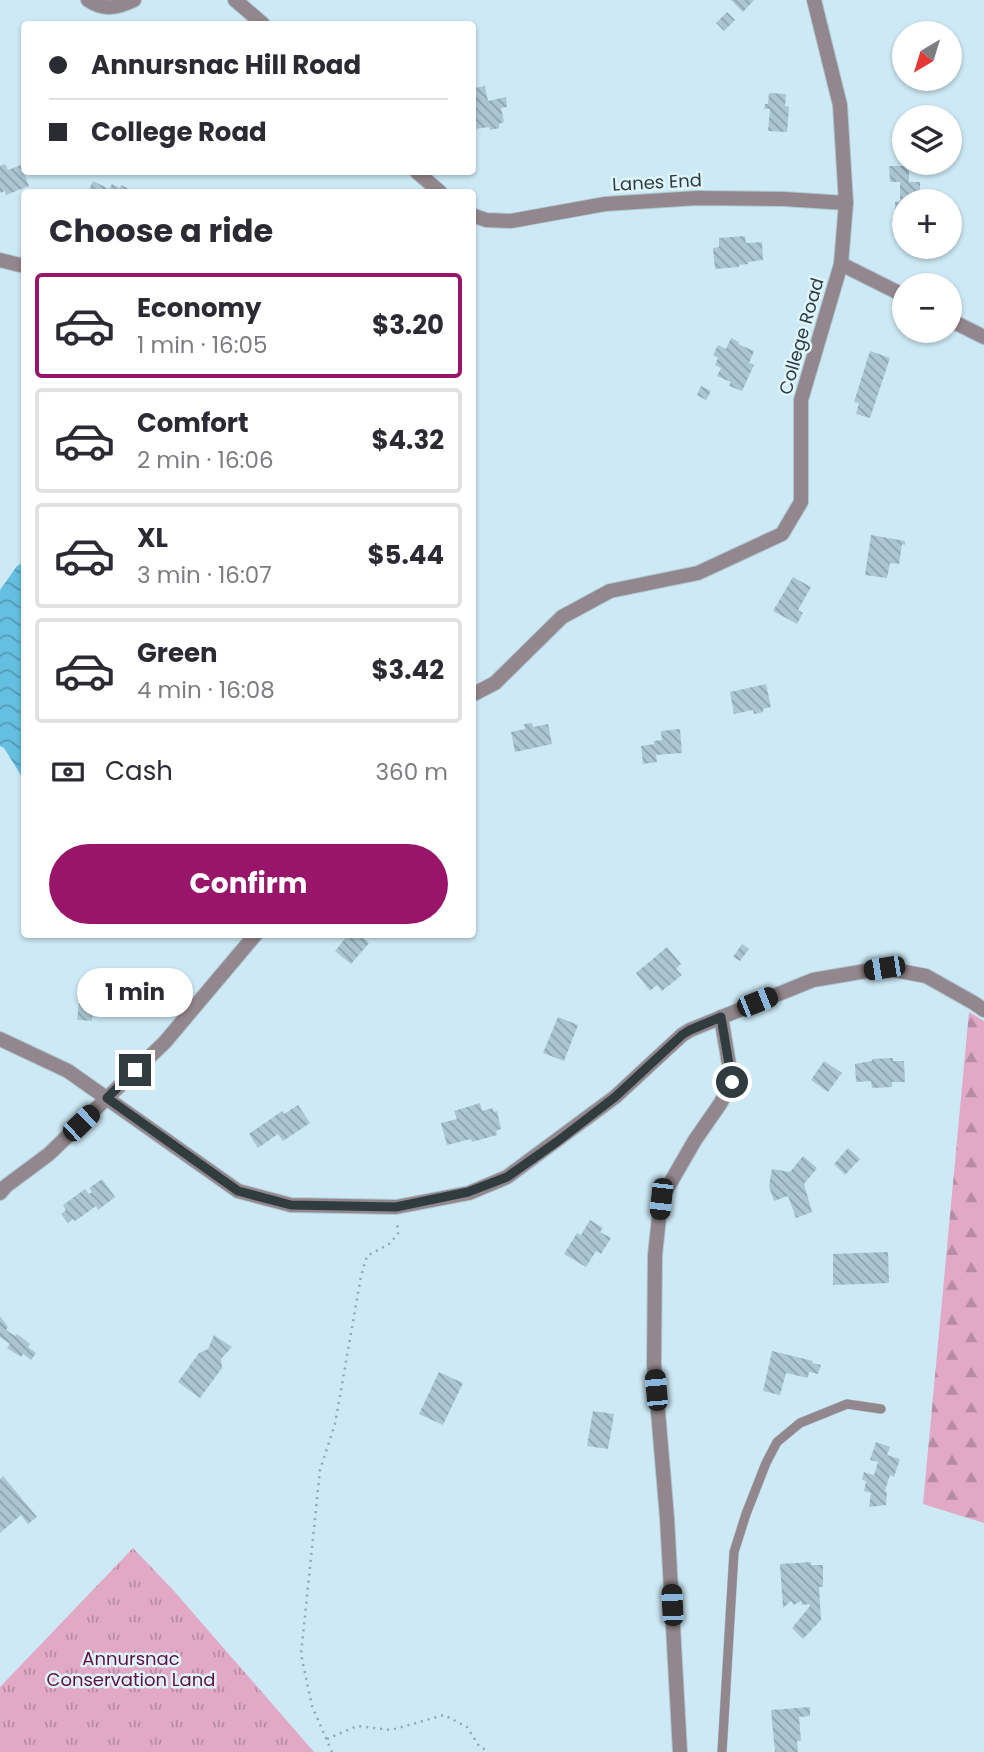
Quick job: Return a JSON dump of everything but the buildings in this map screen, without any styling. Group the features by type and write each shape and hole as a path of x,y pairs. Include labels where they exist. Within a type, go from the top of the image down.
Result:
{"street":[{"path":"88,0 97,6 110,8 134,0"},
{"path":"235,0 259,21"},
{"name":"College Road","path":"476,693 495,683 562,617 610,591 698,573 782,534 801,502 801,400 841,264 846,203 840,105 814,0"},
{"path":"420,175 437,189"},
{"name":"Lanes End","path":"476,216 486,220 510,221 605,204 697,198 846,203"},
{"path":"0,260 21,265"},
{"path":"841,264 892,290"},
{"path":"962,326 984,337"},
{"path":"0,1193 49,1154 165,1042 253,938"},
{"path":"0,1039 68,1071 238,1191 291,1205 396,1207 468,1192 507,1177 615,1097 682,1035 813,980 884,968 926,976 984,1010"},
{"path":"681,1752 667,1518 654,1364 655,1255 661,1199 732,1082 721,1017"}],"lane":[{"path":"723,1752 734,1552 766,1463 778,1443 800,1423 847,1404 880,1409"}],"path":[{"path":"331,1752 312,1706 301,1654 320,1470 335,1424 361,1276 367,1256 389,1244 398,1234 396,1207"},
{"path":"327,1739 357,1726 391,1730 444,1715 467,1727 480,1746 489,1752"}],"green space":[{"path":"969,1012 984,1021 984,1523 923,1504"},
{"name":"Annursnac Conservation Land","path":"133,1548 314,1752 0,1752 0,1687"}],"water":[{"path":"21,564 21,775 0,746 0,590"}],"route":[{"path":"135,1070 107,1098 238,1191 291,1205 396,1207 468,1192 507,1177 615,1097 682,1035 721,1017 732,1082"}]}
